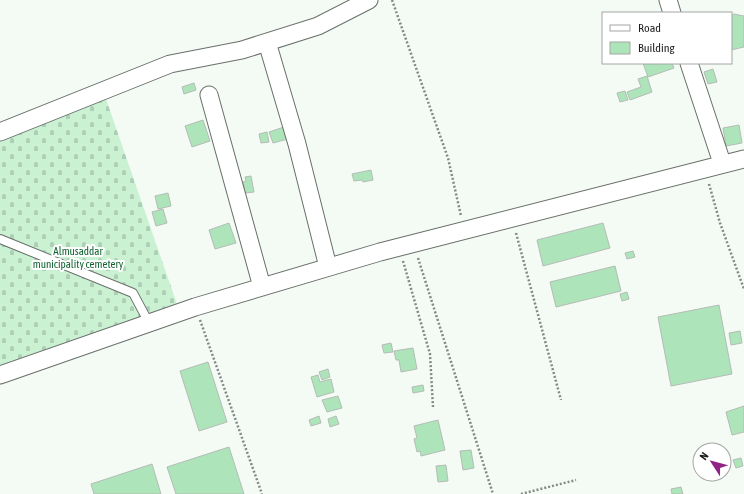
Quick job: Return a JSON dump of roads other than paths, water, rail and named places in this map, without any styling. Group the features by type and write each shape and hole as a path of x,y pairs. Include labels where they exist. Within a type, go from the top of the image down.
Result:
{"street":[{"path":"0,132 170,64 242,50 318,26 368,0"},
{"path":"668,0 672,12"},
{"path":"267,42 297,144 328,267"},
{"path":"689,64 722,164"},
{"path":"209,95 262,287"},
{"path":"0,375 195,307 328,267 406,245 744,159"}],"lane":[{"path":"0,239 133,293 149,323"}],"park label":[{"name":"Almusaddar municipality cemetery","path":"78,257"}]}
